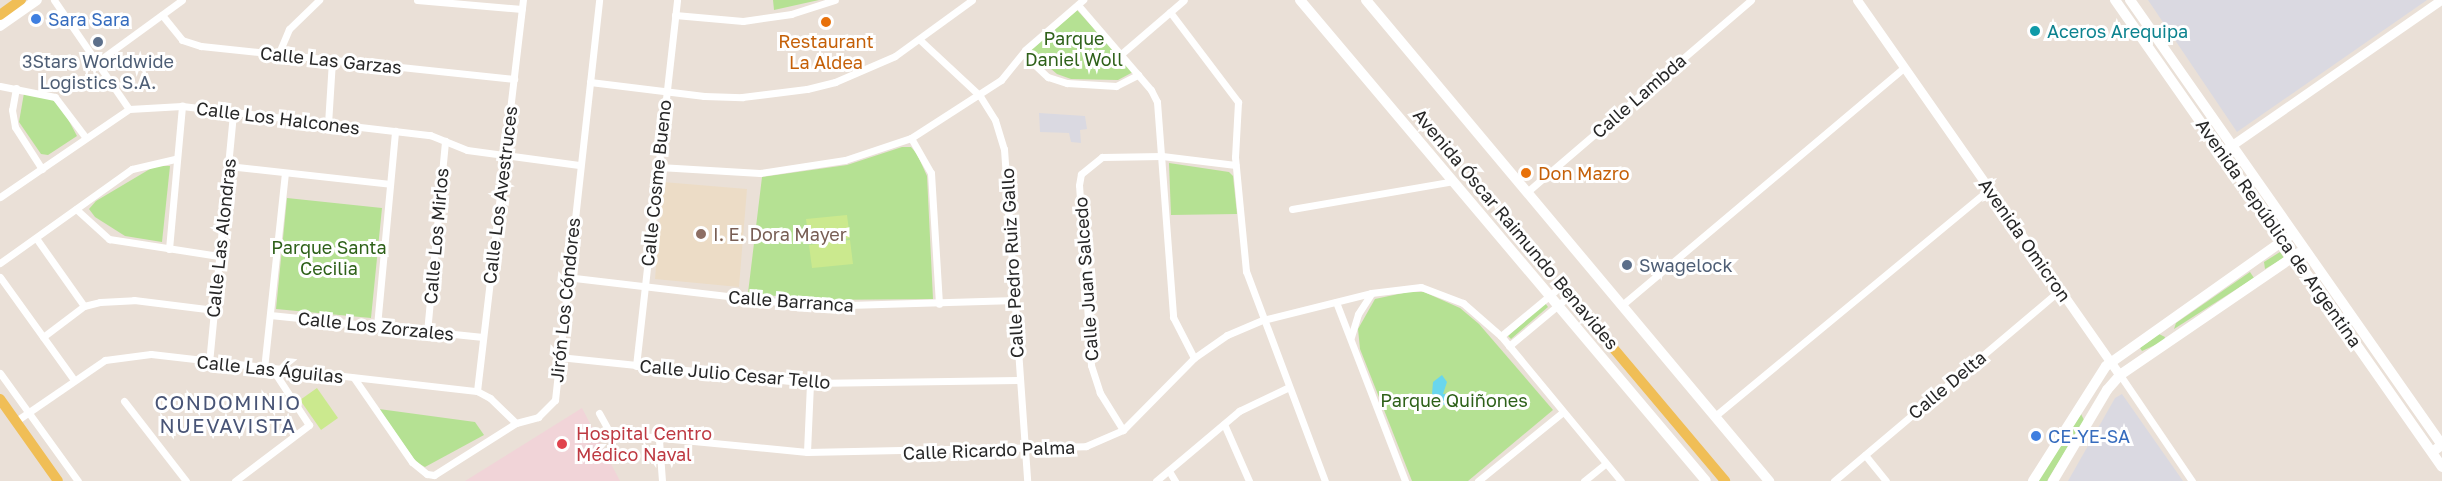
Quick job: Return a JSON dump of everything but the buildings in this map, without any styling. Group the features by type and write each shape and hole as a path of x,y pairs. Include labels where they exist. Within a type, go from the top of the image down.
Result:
{"main road":[{"path":"0,15 21,0"},
{"path":"0,26 37,0"},
{"name":"Avenida Óscar Raimundo Benavides","path":"1299,0 1706,481"},
{"name":"Avenida Óscar Raimundo Benavides","path":"1366,0 1769,481"},
{"name":"Avenida República de Argentina","path":"2115,0 2442,467"},
{"name":"Avenida República de Argentina","path":"2130,0 2442,445"},
{"path":"2033,481 2077,407 2110,362 2294,233"},
{"path":"2053,481 2092,415 2120,375 2304,249"},
{"path":"2250,264 2260,279"},
{"name":"Avenida Óscar Raimundo Benavides","path":"1561,286 1725,481"},
{"path":"2133,344 2143,358"},
{"path":"2390,392 2400,385"},
{"path":"0,399 58,481"},
{"path":"2077,407 2092,415"},
{"path":"2432,452 2442,445"}],"street":[{"path":"0,197 129,109 54,0"},
{"path":"97,62 182,0"},
{"path":"278,56 289,29 319,0"},
{"path":"417,0 522,9"},
{"name":"Calle Los Avestruces","path":"477,391 523,0"},
{"name":"Jirón Los Cóndores","path":"354,378 412,462 427,474 434,475 516,423 538,417 555,400 566,276 599,0"},
{"name":"Calle Cosme Bueno","path":"636,366 677,0"},
{"path":"675,15 743,21 791,14 835,0"},
{"path":"590,82 742,97 797,91 868,69 920,40 972,0"},
{"path":"1120,55 1184,0"},
{"name":"Calle Lambda","path":"1527,192 1751,0"},
{"name":"Avenida Omicron","path":"1857,0 2192,481"},
{"path":"2222,152 2441,0"},
{"path":"659,167 760,173 837,162 911,138 980,96 1001,80 1023,54 1081,2 1120,55 1138,75 1156,102 1173,316 1194,358"},
{"path":"1170,12 1238,102 1235,165 1246,271 1325,481"},
{"name":"Calle Las Garzas","path":"162,15 182,40 201,46 278,56 514,79"},
{"name":"Calle Pedro Ruiz Gallo","path":"920,40 980,96 995,120 1005,149 1027,481"},
{"path":"1023,54 1048,77 1067,83 1116,86 1138,75"},
{"path":"328,124 332,60"},
{"path":"1622,305 1903,68"},
{"path":"0,86 55,97 86,138"},
{"path":"16,88 12,110 15,127 42,169"},
{"path":"169,249 175,159 182,106"},
{"name":"Calle Los Halcones","path":"129,109 182,106 395,131 445,141 467,150 579,165"},
{"name":"Calle Las Alondras","path":"209,363 233,112"},
{"path":"377,326 395,131"},
{"path":"911,138 931,173 939,304"},
{"name":"Calle Los Mirlos","path":"427,332 445,141"},
{"name":"Calle Juan Salcedo","path":"1123,430 1100,393 1091,365 1079,185 1081,174 1102,157 1162,156 1235,165"},
{"path":"0,263 132,169 175,159"},
{"path":"228,166 390,184"},
{"path":"264,369 285,173"},
{"path":"1292,209 1454,181"},
{"path":"1715,416 1989,189"},
{"path":"76,209 110,239 219,256"},
{"path":"36,238 84,306"},
{"name":"Calle Barranca","path":"566,276 645,288 814,306 1016,300"},
{"path":"0,277 74,380"},
{"path":"1501,336 1561,286"},
{"name":"Calle Ricardo Palma","path":"599,413 610,433 659,440 807,452 1026,450 1086,446 1123,430 1194,358 1227,335 1263,320 1371,293 1421,287 1441,292 1463,303 1501,336 1621,481"},
{"name":"Calle Delta","path":"1834,481 2060,290"},
{"path":"1352,337 1358,314 1371,293"},
{"path":"1509,346 1569,296"},
{"path":"43,337 84,306 134,300 214,310"},
{"path":"1336,302 1352,337 1405,481"},
{"name":"Calle Los Zorzales","path":"270,315 483,337"},
{"name":"Calle Las Águilas","path":"16,422 105,360 128,355 151,354 209,363 477,391"},
{"name":"Calle Julio Cesar Tello","path":"559,357 810,383 1019,380"},
{"path":"235,481 309,425 273,370"},
{"path":"0,373 78,481"},
{"path":"807,452 810,383"},
{"path":"1156,481 1224,424 1265,396 1289,387"},
{"path":"477,391 490,398 516,423"},
{"path":"124,401 186,481"},
{"path":"1478,481 1563,412"},
{"path":"1224,424 1249,481"},
{"path":"659,440 663,481"},
{"path":"1865,455 1886,481"},
{"path":"1584,481 1606,463"},
{"path":"1169,471 1175,481"}],"shaded area":[{"path":"2148,0 2427,0 2237,132"},
{"path":"1039,113 1085,116 1087,129 1080,130 1081,143 1071,142 1069,133 1040,132"},
{"name":"I. E. Dora Mayer","path":"663,182 747,189 739,287 655,279"},
{"path":"2122,394 2183,481 2068,481 2115,398"},
{"name":"Hospital Centro Médico Naval","path":"582,408 620,481 465,481"}],"green space":[{"path":"773,0 819,0 774,10"},
{"name":"Parque Daniel Woll","path":"1077,10 1133,72 1118,80 1071,79 1057,74 1030,51"},
{"path":"24,93 52,99 62,108 77,136 48,155 41,154 19,122"},
{"path":"902,147 911,147 917,154 927,176 933,299 812,300 748,293 762,177 847,165"},
{"path":"1169,163 1229,172 1233,176 1237,214 1171,215"},
{"path":"155,166 170,166 162,242 125,236 95,217 89,209 96,201"},
{"name":"Parque Santa Cecilia","path":"287,198 382,208 371,318 276,309"},
{"path":"847,215 850,238 809,243 806,219"},
{"path":"850,240 853,264 812,268 809,245"},
{"path":"2280,252 2284,258 2265,269 2264,262"},
{"path":"2250,272 2254,278 2174,329 2176,323"},
{"name":"Parque Quiñones","path":"1408,292 1424,292 1460,308 1479,324 1553,410 1468,481 1412,481 1360,349 1358,329 1375,299"},
{"path":"1545,303 1548,307 1511,339 1508,336"},
{"path":"2159,334 2165,337 2164,341 2142,351 2140,348"},
{"path":"317,388 338,418 321,430 300,400"},
{"path":"379,409 475,422 484,435 425,467 416,462"},
{"path":"2081,414 2084,420 2047,481 2038,481"}],"water":[{"path":"1442,375 1447,382 1443,394 1456,393 1460,398 1450,406 1439,404 1432,394 1433,382"}],"place":[{"name":"Sara Sara","path":"36,19"},
{"name":"Restaurant La Aldea","path":"826,22"},
{"name":"Aceros Arequipa","path":"2035,31"},
{"name":"3Stars Worldwide Logistics S.A.","path":"98,42"},
{"name":"Don Mazro","path":"1526,173"},
{"name":"I. E. Dora Mayer","path":"701,234"},
{"name":"Swagelock","path":"1627,265"},
{"name":"CE-YE-SA","path":"2036,436"},
{"name":"Hospital Centro Médico Naval","path":"562,444"}],"district":[{"name":"CONDOMINIO NUEVAVISTA","path":"228,414"}]}
